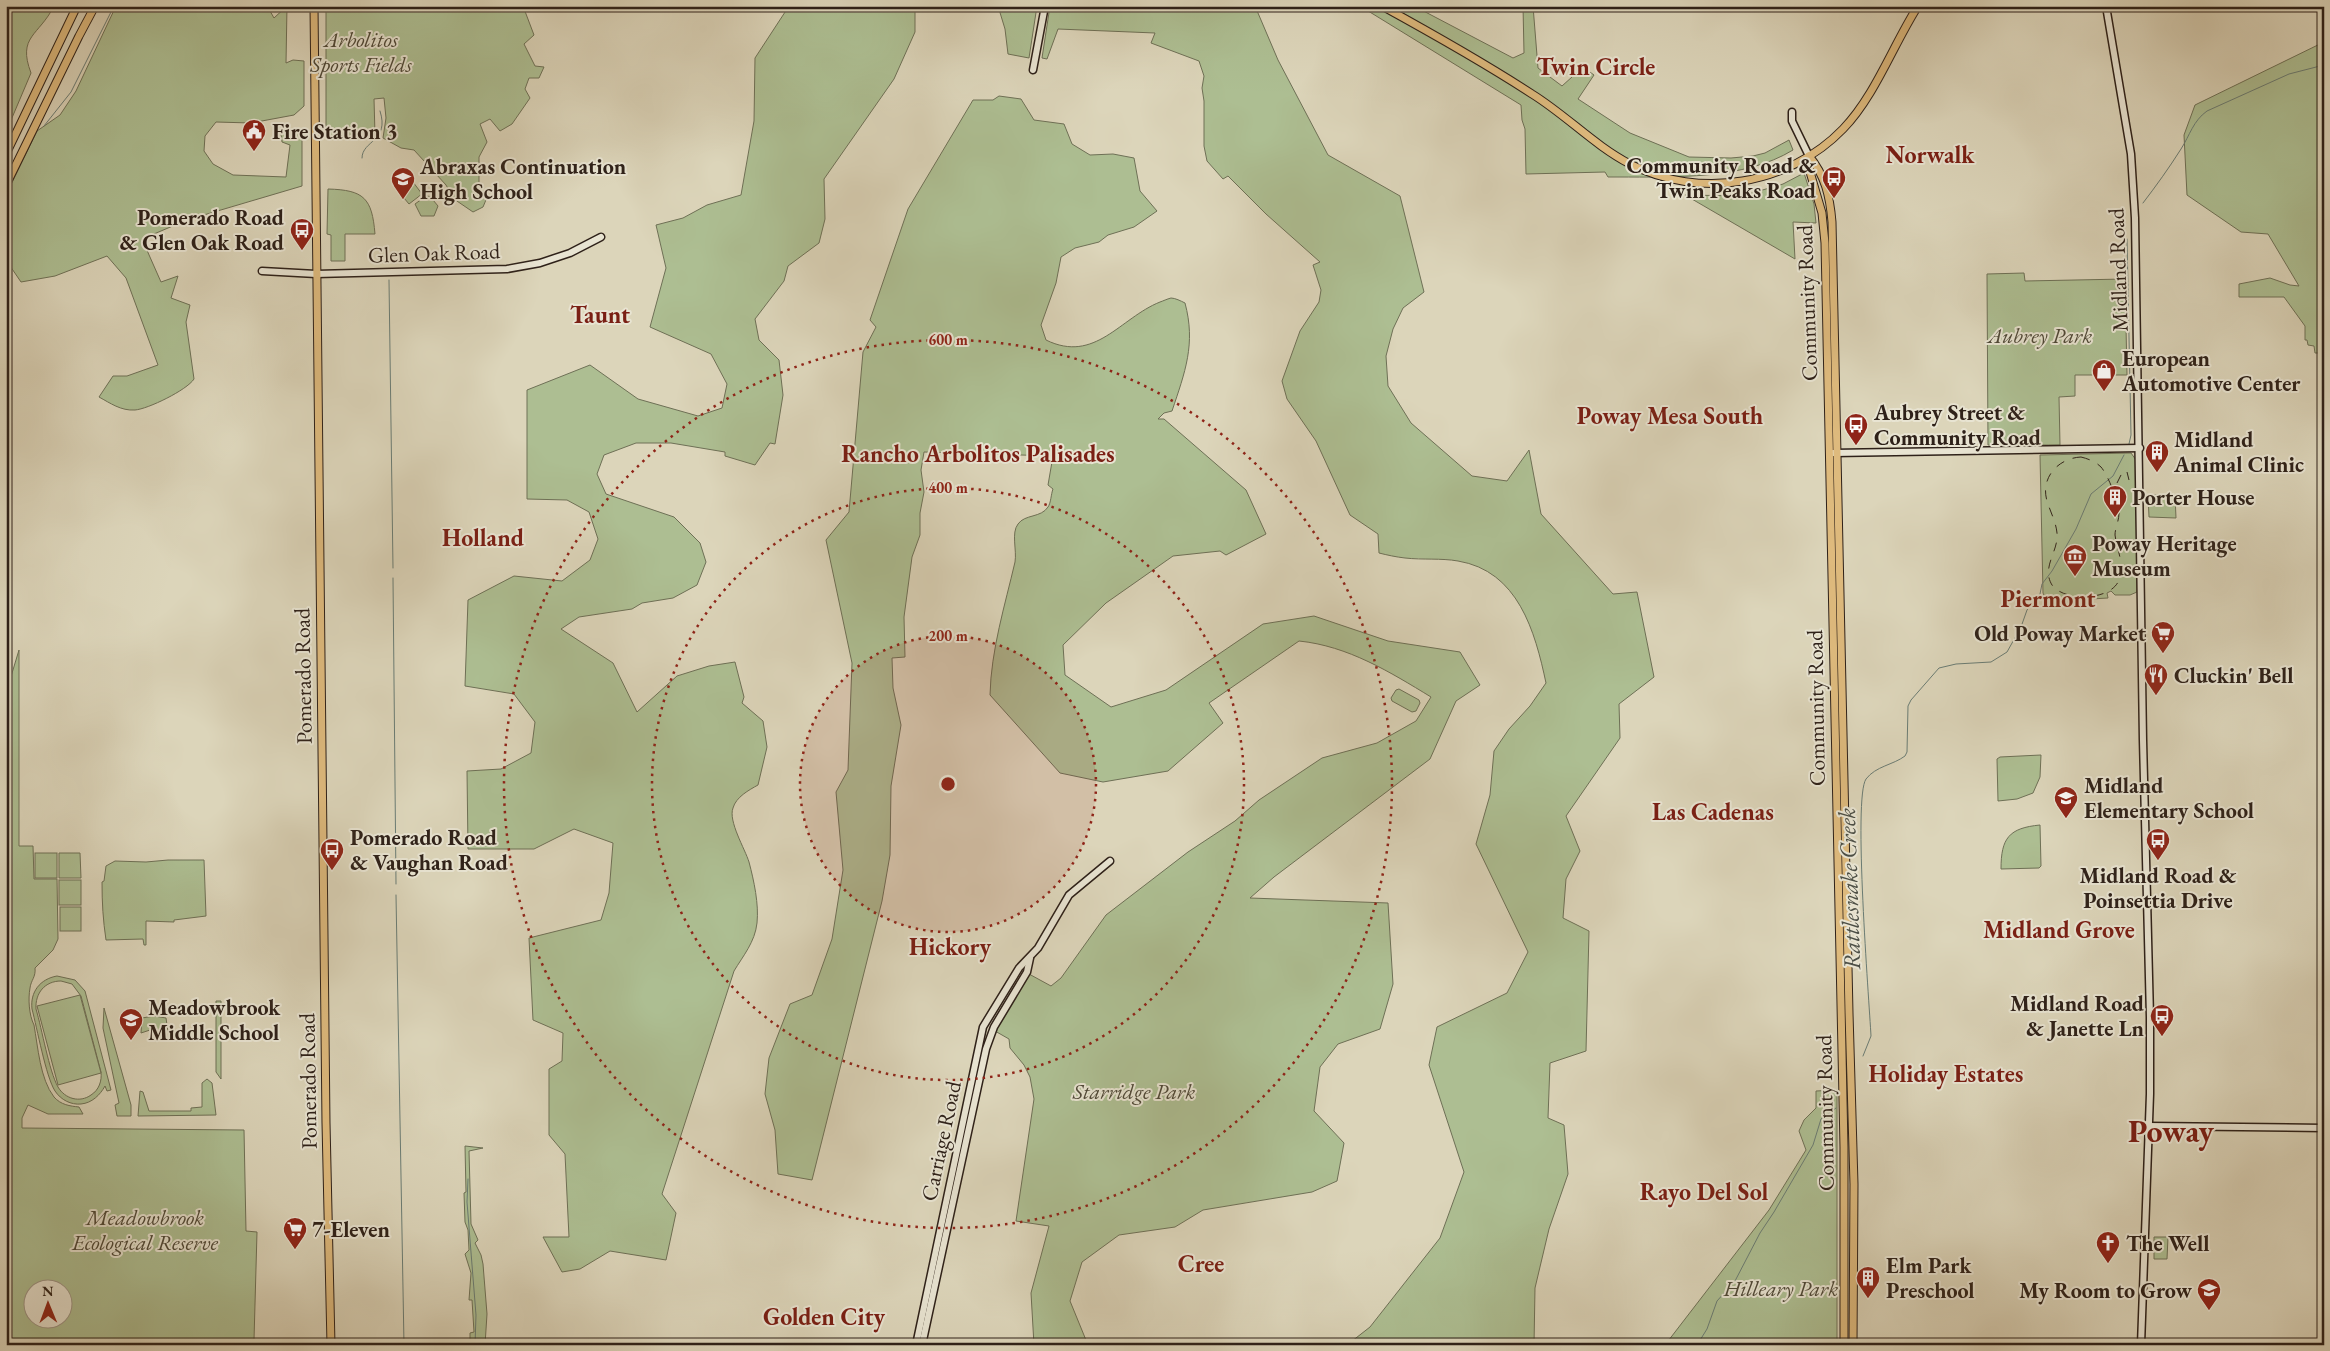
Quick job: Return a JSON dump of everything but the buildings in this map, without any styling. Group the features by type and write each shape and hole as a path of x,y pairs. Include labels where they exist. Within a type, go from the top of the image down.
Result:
{"main road":[{"path":"6,154 77,6"},
{"path":"6,185 78,36 95,6"},
{"name":"Pomerado Road","path":"314,6 331,1345"},
{"path":"1382,6 1480,60 1534,95 1608,151 1651,174 1682,182 1720,184 1765,177 1809,156 1845,127 1863,101 1918,6"},
{"name":"Community Road","path":"1809,156 1810,172 1820,202 1825,237 1842,716 1853,1130 1853,1345"},
{"name":"Community Road","path":"1832,453 1835,769 1845,1185 1844,1345"},
{"path":"1842,716 1838,730 1839,766 1835,769 1839,772 1840,802 1844,810"},
{"path":"1842,1079 1846,1081 1848,1104 1852,1110"},
{"path":"1842,1100 1846,1108 1848,1128 1853,1130"},
{"path":"1844,1147 1848,1158 1849,1181 1850,1184 1854,1184"},
{"path":"1845,1185 1848,1191 1849,1214 1854,1215"}],"street":[{"path":"1033,70 1045,6"},
{"name":"Midland Road","path":"2106,6 2132,154 2135,226 2140,448 2143,740 2150,1017 2141,1345"},
{"path":"1792,112 1792,121 1809,156"},
{"name":"Glen Oak Road","path":"262,271 316,274 507,269 540,263 570,253 600,237"},
{"path":"1832,453 2140,448"},
{"name":"Carriage Road","path":"916,1345 925,1316 980,1061 982,1030 1018,968 1030,958 1069,895 1110,861"},
{"name":"Carriage Road","path":"980,1061 994,1027 1027,972 1030,958"},
{"path":"1004,992 1012,997"},
{"path":"2148,1126 2324,1128"},
{"name":"Carriage Road","path":"922,1345 925,1316"}],"green space":[{"path":"6,6 54,6 28,43 27,61 31,73 6,132"},
{"path":"116,6 272,6 270,11 274,18 287,6 286,63 293,60 304,61 304,106 294,115 251,123 216,122 205,136 204,151 213,164 233,175 286,177 290,145 282,142 281,133 297,131 302,136 302,186 187,220 142,239 161,282 178,276 171,298 190,305 186,322 194,379 184,388 167,398 135,410 120,408 99,397 113,376 127,376 158,365 126,278 107,256 55,276 21,282 6,260 6,195 37,131 60,115 76,91"},
{"name":"Arbolitos Sports Fields","path":"326,6 523,6 534,35 524,44 535,66 544,67 539,78 529,78 525,89 530,98 512,124 500,131 490,119 480,124 487,142 479,157 479,187 488,195 483,207 473,212 454,199 446,185 414,150 401,148 383,138 386,118 384,98 374,99 375,135 326,136"},
{"path":"789,6 915,6 915,32 894,79 824,179 825,219 819,243 788,266 784,281 755,319 759,340 779,360 783,395 775,444 770,443 755,465 725,456 725,452 671,443 636,443 604,455 597,474 606,494 674,517 700,543 706,562 697,585 673,598 642,603 632,609 579,617 561,629 613,663 637,712 677,676 709,666 735,662 744,697 742,703 763,721 767,747 758,785 740,797 733,808 732,814 735,827 749,862 754,885 757,908 756,930 748,949 734,971 662,1194 676,1213 666,1260 610,1251 580,1269 562,1272 543,1237 569,1237 565,1154 549,1135 549,1069 562,1061 563,1033 533,1020 529,938 601,920 609,893 613,843 574,829 534,849 468,849 467,771 501,769 531,753 535,722 514,694 465,686 468,600 514,576 562,581 590,560 598,539 589,512 567,500 527,499 527,390 590,365 638,399 698,416 722,408 727,384 711,354 650,327 666,268 656,225 683,218 707,205 741,195 754,121 755,58"},
{"path":"998,6 1037,6 1029,58 1008,54 1005,29"},
{"path":"1050,6 1255,6 1278,60 1328,155 1400,196 1424,292 1403,308 1393,329 1386,356 1388,386 1411,423 1472,476 1507,481 1529,450 1541,514 1613,594 1637,592 1654,677 1619,704 1620,738 1566,816 1580,851 1566,879 1563,918 1589,931 1586,1051 1550,1063 1548,1118 1564,1125 1568,1174 1549,1229 1535,1288 1534,1345 1347,1345 1370,1327 1440,1238 1464,1172 1429,1065 1437,1027 1507,993 1528,952 1476,844 1490,795 1494,751 1546,683 1536,643 1520,606 1509,590 1496,577 1479,567 1458,561 1405,558 1379,553 1378,534 1350,515 1316,441 1287,399 1282,381 1300,331 1319,302 1321,290 1313,265 1320,262 1266,214 1228,176 1223,179 1207,161 1204,146 1204,101 1202,88 1204,76 1199,61 1151,43 1155,33 1058,29 1047,59 1042,58"},
{"path":"1360,6 1414,6 1513,58 1524,53 1523,6 1533,6 1538,68 1562,86 1583,67 1594,75 1578,99 1630,133 1689,157 1731,158 1753,156 1765,153 1789,140 1793,150 1774,160 1753,167 1708,175 1608,177 1605,172 1526,174 1525,129 1521,105"},
{"path":"2324,42 2324,353 2315,353 2314,346 2308,345 2307,340 2305,340 2305,326 2284,297 2239,297 2239,284 2270,278 2299,286 2268,234 2241,232 2187,195 2184,135 2195,105"},
{"name":"Starridge Park","path":"999,96 1021,99 1034,120 1064,124 1072,144 1090,155 1113,154 1134,158 1140,191 1157,211 1134,227 1108,235 1099,242 1075,248 1061,257 1056,283 1041,325 1046,340 1063,346 1079,346 1093,343 1160,302 1171,298 1185,303 1189,332 1188,358 1172,411 1164,413 1158,419 1164,419 1246,490 1266,534 1226,555 1220,551 1173,556 1106,603 1063,645 1065,675 1111,707 1166,690 1263,624 1314,616 1388,641 1460,652 1480,685 1456,701 1430,759 1274,877 1250,898 1388,903 1393,984 1380,1029 1338,1044 1320,1067 1314,1111 1344,1143 1337,1181 1312,1192 1203,1210 1175,1227 1119,1235 1082,1262 1070,1301 1088,1345 1034,1345 1031,1293 1049,1226 1016,1221 1034,1099 1030,1077 1024,1065 1010,1048 1009,1039 995,1031 1029,974 1051,986 1061,978 1106,915 1188,852 1235,821 1259,800 1322,758 1377,743 1416,721 1431,697 1400,678 1351,654 1335,648 1299,641 1209,703 1223,723 1168,771 1103,782 1060,773 990,695 996,644 1015,562 1016,528 1021,521 1041,513 1049,505 1053,489 1048,485 1053,456 924,452 921,470 924,492 920,513 920,535 912,557 904,617 905,657 892,658 893,688 901,725 891,786 890,855 882,901 812,1180 778,1174 775,1130 765,1094 769,1058 790,1004 812,995 832,939 843,870 836,792 848,770 852,663 826,540 849,512 863,352 876,327 870,320 908,209 973,100 993,100"},
{"path":"1804,173 1814,204 1816,223 1793,222 1795,259 1685,195 1742,196 1783,184"},
{"path":"413,182 422,194 409,204 399,192"},
{"path":"328,189 350,191 364,198 374,222 375,234 345,234 345,261 331,261 331,235 327,234"},
{"path":"426,196 434,197 433,200 438,206 434,216 421,216 415,204"},
{"name":"Aubrey Park","path":"2024,273 2025,281 2125,279 2127,375 2075,375 2075,396 2059,397 2060,445 1988,445 1987,274"},
{"path":"2131,453 2136,460 2137,592 2130,595 2115,595 2111,591 2107,593 2108,598 2091,599 2088,604 2056,605 2051,602 2048,604 2043,593 2040,455"},
{"path":"2148,495 2175,495 2176,518 2149,517"},
{"name":"Meadowbrook Ecological Reserve","path":"19,650 19,846 33,846 34,879 57,879 58,939 53,950 35,968 29,992 30,1012 38,1053 49,1090 60,1102 69,1106 79,1107 83,1114 48,1114 28,1105 22,1118 22,1128 244,1130 246,1231 257,1232 254,1340 250,1345 6,1345 6,693"},
{"path":"1399,689 1419,700 1420,703 1416,711 1412,712 1392,701 1391,698 1396,690"},
{"path":"2041,755 2040,777 2033,793 2017,799 1998,801 1997,759 2000,757"},
{"path":"2040,825 2041,866 2039,868 2001,869 2003,849 2009,836 2029,826"},
{"path":"35,853 57,853 57,878 35,878"},
{"path":"59,853 80,853 81,878 59,878"},
{"path":"204,860 206,916 174,920 174,922 146,921 146,945 144,945 143,939 106,940 102,882 104,881 106,866 115,861 146,862"},
{"path":"59,880 81,880 81,905 59,905"},
{"path":"60,907 81,907 81,931 60,931"},
{"path":"57,976 75,980 85,991 111,1090 107,1091 105,1086 89,1102 74,1104 60,1097 55,1091 45,1064 32,1003 37,987","holes":["61,981 72,984 81,996 101,1072 100,1082 96,1091 82,1099 69,1097 58,1087 49,1061 36,1009 39,993 50,983"]},
{"path":"80,995 101,1073 58,1085 37,1006"},
{"path":"216,1001 221,1001 221,1079 216,1072"},
{"path":"104,1008 131,1105 131,1116 117,1116 115,1105 119,1103 103,1028"},
{"path":"154,1016 166,1018 168,1032 150,1030 141,1033 142,1018"},
{"path":"207,1079 212,1083 216,1115 138,1116 140,1091 143,1092 149,1111 191,1111 191,1108 202,1107 202,1083"},
{"name":"Hilleary Park","path":"1837,1090 1837,1345 1665,1345 1769,1210 1806,1150 1799,1131 1804,1120 1816,1108 1816,1091"},
{"path":"465,1146 483,1148 469,1151 471,1224 478,1240 475,1243 483,1264 487,1314 485,1345 470,1345 470,1333 474,1332 472,1300 469,1300 471,1273 465,1254 469,1250 468,1230 465,1222"},
{"path":"2154,1237 2168,1237 2167,1259 2154,1259"}],"waterway":[{"path":"44,126 71,92 114,6"},
{"path":"111,11 115,6"},
{"name":"Rattlesnake Creek","path":"2143,203 2184,144 2195,124 2207,111 2289,74 2324,65"},
{"path":"362,158 366,147 379,135 382,121 380,111"},
{"name":"Rattlesnake Creek","path":"2127,239 2131,435 2129,444"},
{"path":"389,280 393,568"},
{"name":"Rattlesnake Creek","path":"1863,1056 1871,1036 1861,859 1862,794 1866,779 1880,768 1905,756 1907,752 1908,706 1939,668 1956,664 1991,662 2007,652 2021,627 2027,610 2040,594 2042,584 2052,571 2076,529 2091,494 2113,476 2124,455"},
{"path":"393,578 396,884"},
{"path":"396,895 404,1345"},
{"name":"Rattlesnake Creek","path":"1697,1345 1707,1329 1717,1301 1735,1281 1760,1233 1813,1145 1821,1119 1836,1108"},
{"path":"468,1179 467,1202 476,1315 475,1345"}],"railway":[{"path":"2081,457 2095,462 2104,471 2119,508 2115,535 2121,563 2119,580 2107,592 2087,597 2058,591 2052,585 2048,572 2056,546 2057,533 2047,501 2046,484 2053,470 2059,465 2073,458 2081,457"},
{"path":"2117,483 2123,471"},
{"path":"2127,472 2129,480"}],"place":[{"name":"Fire Station 3","path":"254,152"},
{"name":"Community Road & Twin Peaks Road","path":"1834,199"},
{"name":"Abraxas Continuation High School","path":"403,200"},
{"name":"Pomerado Road & Glen Oak Road","path":"302,251"},
{"name":"European Automotive Center","path":"2104,392"},
{"name":"Aubrey Street & Community Road","path":"1856,446"},
{"name":"Midland Animal Clinic","path":"2157,473"},
{"name":"Porter House","path":"2115,518"},
{"name":"Poway Heritage Museum","path":"2075,577"},
{"name":"Old Poway Market","path":"2163,654"},
{"name":"Cluckin' Bell","path":"2156,696"},
{"name":"Midland Elementary School","path":"2066,819"},
{"name":"Midland Road & Poinsettia Drive","path":"2158,861"},
{"name":"Pomerado Road & Vaughan Road","path":"332,871"},
{"name":"Midland Road & Janette Ln","path":"2162,1037"},
{"name":"Meadowbrook Middle School","path":"131,1041"},
{"name":"7-Eleven","path":"295,1250"},
{"name":"The Well","path":"2108,1264"},
{"name":"Elm Park Preschool","path":"1868,1299"},
{"name":"My Room to Grow","path":"2209,1311"}],"district":[{"name":"Twin Circle","path":"1596,66"},
{"name":"Norwalk","path":"1930,154"},
{"name":"Taunt","path":"600,314"},
{"name":"Poway Mesa South","path":"1670,415"},
{"name":"Rancho Arbolitos Palisades","path":"978,453"},
{"name":"Holland","path":"483,537"},
{"name":"Piermont","path":"2048,598"},
{"name":"Las Cadenas","path":"1713,811"},
{"name":"Midland Grove","path":"2059,929"},
{"name":"Hickory","path":"950,946"},
{"name":"Holiday Estates","path":"1946,1073"},
{"name":"Poway","path":"2171,1131"},
{"name":"Rayo Del Sol","path":"1704,1191"},
{"name":"Cree","path":"1201,1263"},
{"name":"Golden City","path":"824,1316"}]}
